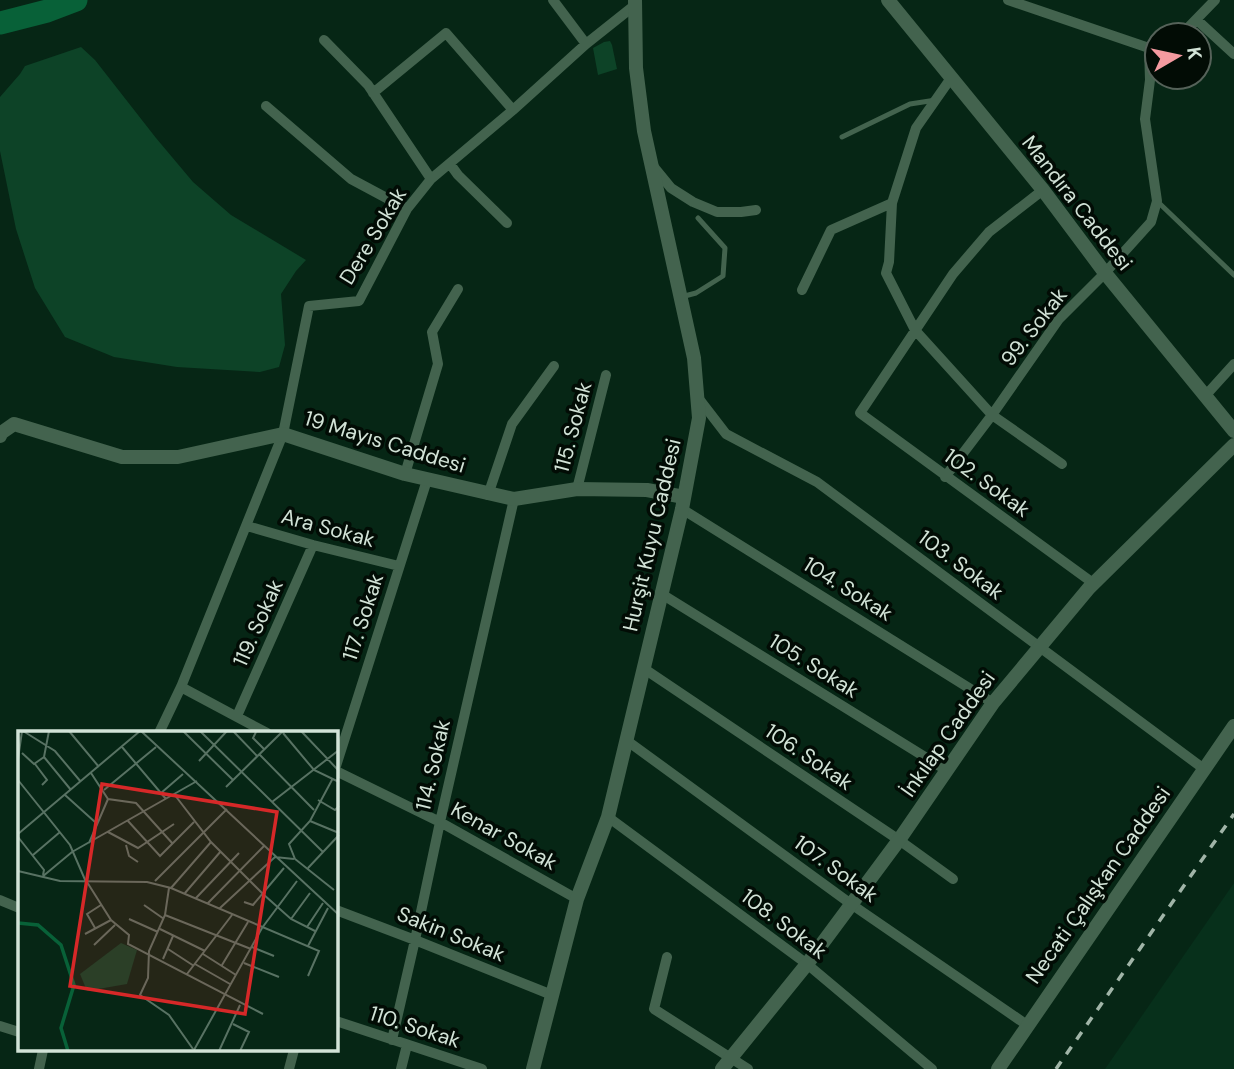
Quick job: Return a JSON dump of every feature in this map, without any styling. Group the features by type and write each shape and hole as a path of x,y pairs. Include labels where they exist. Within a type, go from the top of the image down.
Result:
{"street":[{"path":"552,0 586,44"},
{"name":"Mandıra Caddesi","path":"888,0 1234,431"},
{"path":"1008,0 1143,44"},
{"path":"1215,0 1197,20 1234,54"},
{"name":"Dere Sokak","path":"160,731 181,687 283,434 309,306 359,301 407,209 431,179 635,2"},
{"name":"Hurşit Kuyu Caddesi","path":"533,1069 577,899 608,817 683,503 699,418 694,358 644,131 636,68 635,2"},
{"path":"373,93 446,33 513,110"},
{"path":"324,40 368,85 431,179"},
{"path":"951,78 916,128 892,203 886,273 915,330 992,415 1062,464"},
{"path":"1149,91 1145,119 1157,201"},
{"path":"266,106 351,179 407,209"},
{"path":"450,163 458,175 508,223"},
{"path":"652,164 671,188 694,202 717,212 757,210"},
{"path":"915,330 953,274 989,232 1043,190"},
{"name":"99. Sokak","path":"945,477 1059,319 1151,222 1157,201"},
{"path":"802,290 831,230 892,203"},
{"path":"405,474 438,364 432,332 458,289"},
{"name":"102. Sokak","path":"915,330 860,413 1093,583"},
{"path":"1206,396 1234,363"},
{"path":"488,495 512,424 554,366"},
{"name":"115. Sokak","path":"577,489 606,375"},
{"name":"103. Sokak","path":"696,395 726,434 817,482 1204,769"},
{"name":"19 Mayıs Caddesi","path":"0,436 14,424 122,457 178,457 283,434 405,474 488,495 514,499 577,489 647,490 683,503"},
{"name":"İnkılap Caddesi","path":"726,1064 807,964 899,840 993,703 1093,583 1234,445"},
{"name":"117. Sokak","path":"338,762 427,480"},
{"name":"114. Sokak","path":"392,1040 514,499"},
{"name":"104. Sokak","path":"683,503 993,703"},
{"name":"Ara Sokak","path":"247,526 399,566"},
{"name":"119. Sokak","path":"237,716 313,545"},
{"name":"105. Sokak","path":"660,593 946,770"},
{"name":"106. Sokak","path":"643,668 953,879"},
{"path":"181,687 237,716 250,729"},
{"name":"Necati Çalışkan Caddesi","path":"998,1069 1234,726"},
{"name":"107. Sokak","path":"626,740 851,904 1027,1025"},
{"name":"Kenar Sokak","path":"338,769 440,822 577,899"},
{"name":"108. Sokak","path":"608,817 807,964 932,1069"},
{"path":"0,900 18,908"},
{"name":"Sakin Sokak","path":"338,911 552,995"},
{"path":"667,957 654,1009 726,1064 748,1069"},
{"name":"110. Sokak","path":"338,1022 482,1069"},
{"path":"0,1026 18,1032"},
{"path":"401,1069 407,1045"},
{"path":"289,1069 293,1052"}],"lane":[{"path":"842,137 911,104 937,99"},
{"path":"1157,201 1234,275"},
{"path":"681,297 696,293 723,276 725,248 698,218"}],"shaded area":[{"path":"610,41 617,69 598,75 593,48"},
{"path":"81,47 95,60 193,182 231,215 306,260 281,294 285,345 279,367 260,372 177,367 114,357 65,337 35,288 16,229 0,151 0,97 25,66"},
{"path":"1234,883 1234,1069 1105,1069"}],"waterway":[{"path":"0,23 47,11 76,0"}],"railway":[{"path":"1056,1069 1234,814"}]}
